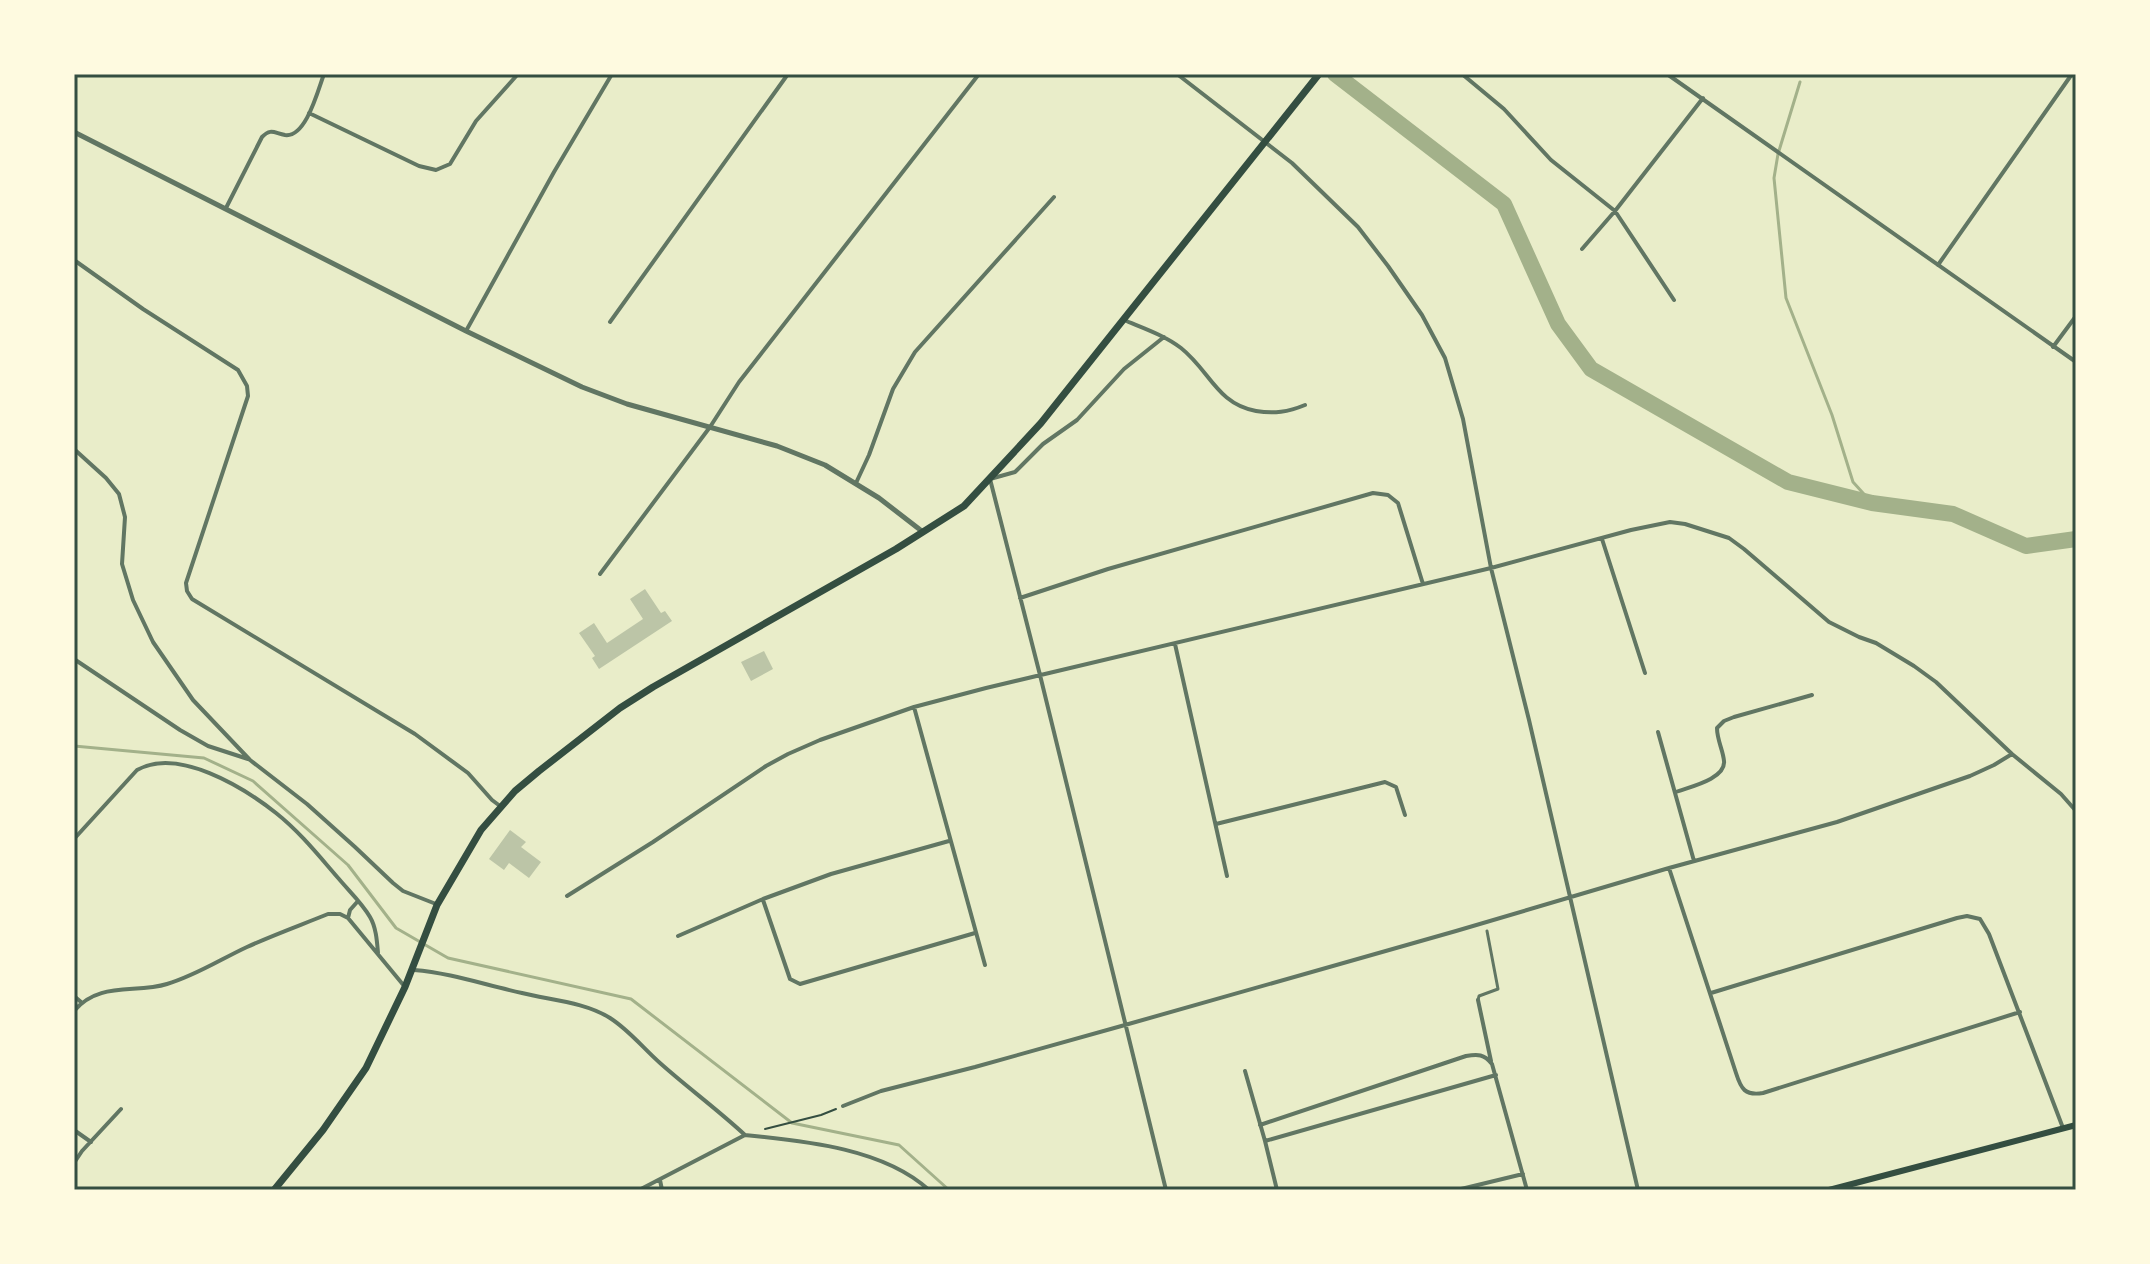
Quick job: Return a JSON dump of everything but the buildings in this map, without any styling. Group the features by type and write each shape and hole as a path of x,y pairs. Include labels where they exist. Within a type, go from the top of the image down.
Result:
{"main road":[{"path":"274,1190 323,1130 366,1068 405,987 436,909 474,840 500,806 539,771 620,708 964,506 1041,423 1319,74"},
{"path":"1829,1190 2076,1125"}],"street":[{"path":"226,208 262,137 274,130 293,134 299,130 324,74"},
{"path":"309,113 419,166 436,170 450,164 476,121 518,74"},
{"path":"466,331 612,74"},
{"path":"610,322 788,74"},
{"path":"600,574 710,427 739,382 979,74"},
{"path":"1177,74 1292,163 1358,227 1395,276 1437,342 1463,419 1491,568 1638,1190"},
{"path":"1462,74 1504,109 1551,160 1615,211 1674,300"},
{"path":"1667,74 2076,362"},
{"path":"1938,265 2072,74"},
{"path":"1582,249 1703,98"},
{"path":"74,132 582,387 606,397 803,455 856,483 923,532"},
{"path":"856,483 883,412 909,360 1054,197"},
{"path":"74,260 238,370 244,378 248,396 186,583 192,599 415,734 468,773 500,806"},
{"path":"2053,347 2076,316"},
{"path":"1124,320 1179,346 1198,363 1232,404 1275,413 1305,405"},
{"path":"1164,337 1124,369 1077,420 1043,444 1015,472 990,479 1166,1190"},
{"path":"74,449 119,494 125,517 122,564 133,600 153,642 193,700 250,760 307,804 403,891 436,909"},
{"path":"1020,598 1108,569 1373,493 1388,495 1398,503 1423,584"},
{"path":"567,896 766,766 820,740 914,707 1670,522 1718,534 1744,549 1829,622 1901,656 2061,794 2076,811"},
{"path":"1602,539 1645,673"},
{"path":"1175,644 1227,876"},
{"path":"74,659 208,746 250,760"},
{"path":"1676,792 1718,775 1723,768 1717,728 1724,721 1812,695"},
{"path":"914,707 985,965"},
{"path":"1658,732 1694,861"},
{"path":"843,1106 881,1091 1125,1025 1837,822 1970,776 2012,754"},
{"path":"74,839 131,776 146,765 186,765 218,777 254,797 278,814 309,844 372,919 378,953"},
{"path":"1216,824 1385,782 1396,787 1405,815"},
{"path":"678,936 831,874 949,841"},
{"path":"1669,868 1740,1085 1747,1093 1763,1093 2020,1012"},
{"path":"763,899 790,979 800,984 975,933"},
{"path":"348,918 358,901"},
{"path":"74,1011 81,1002 114,990 165,985 328,914 348,918 405,987"},
{"path":"1711,993 1957,918 1980,919 1989,934 2064,1129"},
{"path":"1487,931 1498,989 1479,996 1478,1000 1492,1064 1527,1190"},
{"path":"413,966 580,1006 607,1016 745,1135"},
{"path":"74,996 81,1002"},
{"path":"1260,1125 1466,1056 1478,1054 1487,1057 1492,1064"},
{"path":"1245,1071 1277,1190"},
{"path":"1265,1141 1496,1075"},
{"path":"74,1163 121,1109"},
{"path":"74,1130 91,1142"},
{"path":"639,1190 745,1135 844,1149 885,1164 929,1190"},
{"path":"1457,1190 1523,1174"},
{"path":"660,1180 662,1190"}],"path":[{"path":"745,1135 843,1106"}],"waterway":[{"path":"1335,74 1504,204 1558,324 1591,369 1788,482 1872,503 1953,514 2026,546 2076,539"},
{"path":"1800,82 1778,154 1774,178 1786,298 1832,415 1853,482 1872,503"},
{"path":"74,746 204,758 253,781 348,865 396,928 448,958 631,999 792,1123 899,1145 949,1190"}]}
